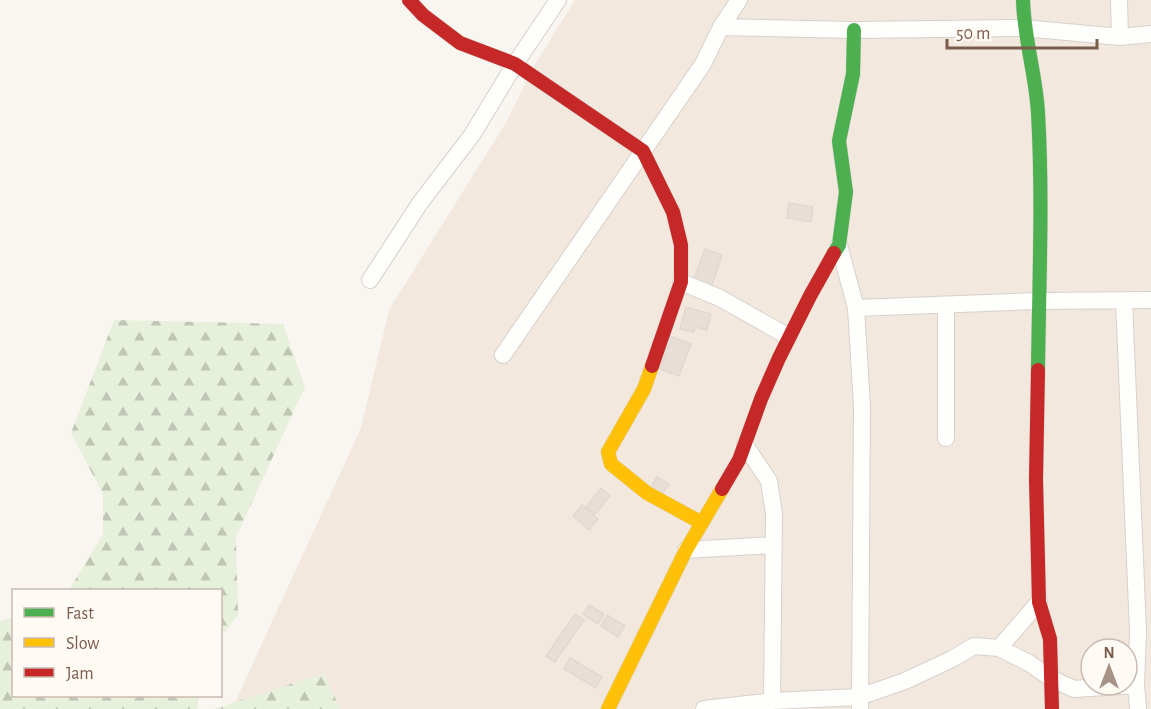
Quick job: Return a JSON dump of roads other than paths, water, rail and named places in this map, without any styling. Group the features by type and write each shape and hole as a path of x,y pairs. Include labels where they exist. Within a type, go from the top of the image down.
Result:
{"street":[{"path":"408,0 423,15 460,43 515,64 643,151 674,212 681,245 681,282 644,389 608,452 608,458 611,464 647,493 702,523"},
{"path":"370,280 420,203 472,135 515,64 558,0"},
{"path":"503,354 702,64 721,27 739,0"},
{"path":"1023,0 1024,28 1038,111 1036,479 1039,602 1050,639 1052,709"},
{"path":"1119,0 1120,37"},
{"path":"721,27 854,30 1024,28 1120,37 1151,34"},
{"path":"608,709 686,550 740,460 761,399 789,337 839,245 846,192 839,141 853,74 854,30"},
{"path":"839,245 856,308 862,407 859,703"},
{"path":"681,282 720,298 789,337"},
{"path":"856,308 1038,301 1151,300"},
{"path":"1124,301 1132,521 1145,630 1139,667"},
{"path":"946,305 946,438"},
{"path":"745,445 769,481 774,514 772,701"},
{"path":"686,550 774,545"},
{"path":"999,648 1039,602"},
{"path":"704,709 772,701 859,703 952,659 974,646 999,648 1029,663 1052,680 1079,689"}]}
